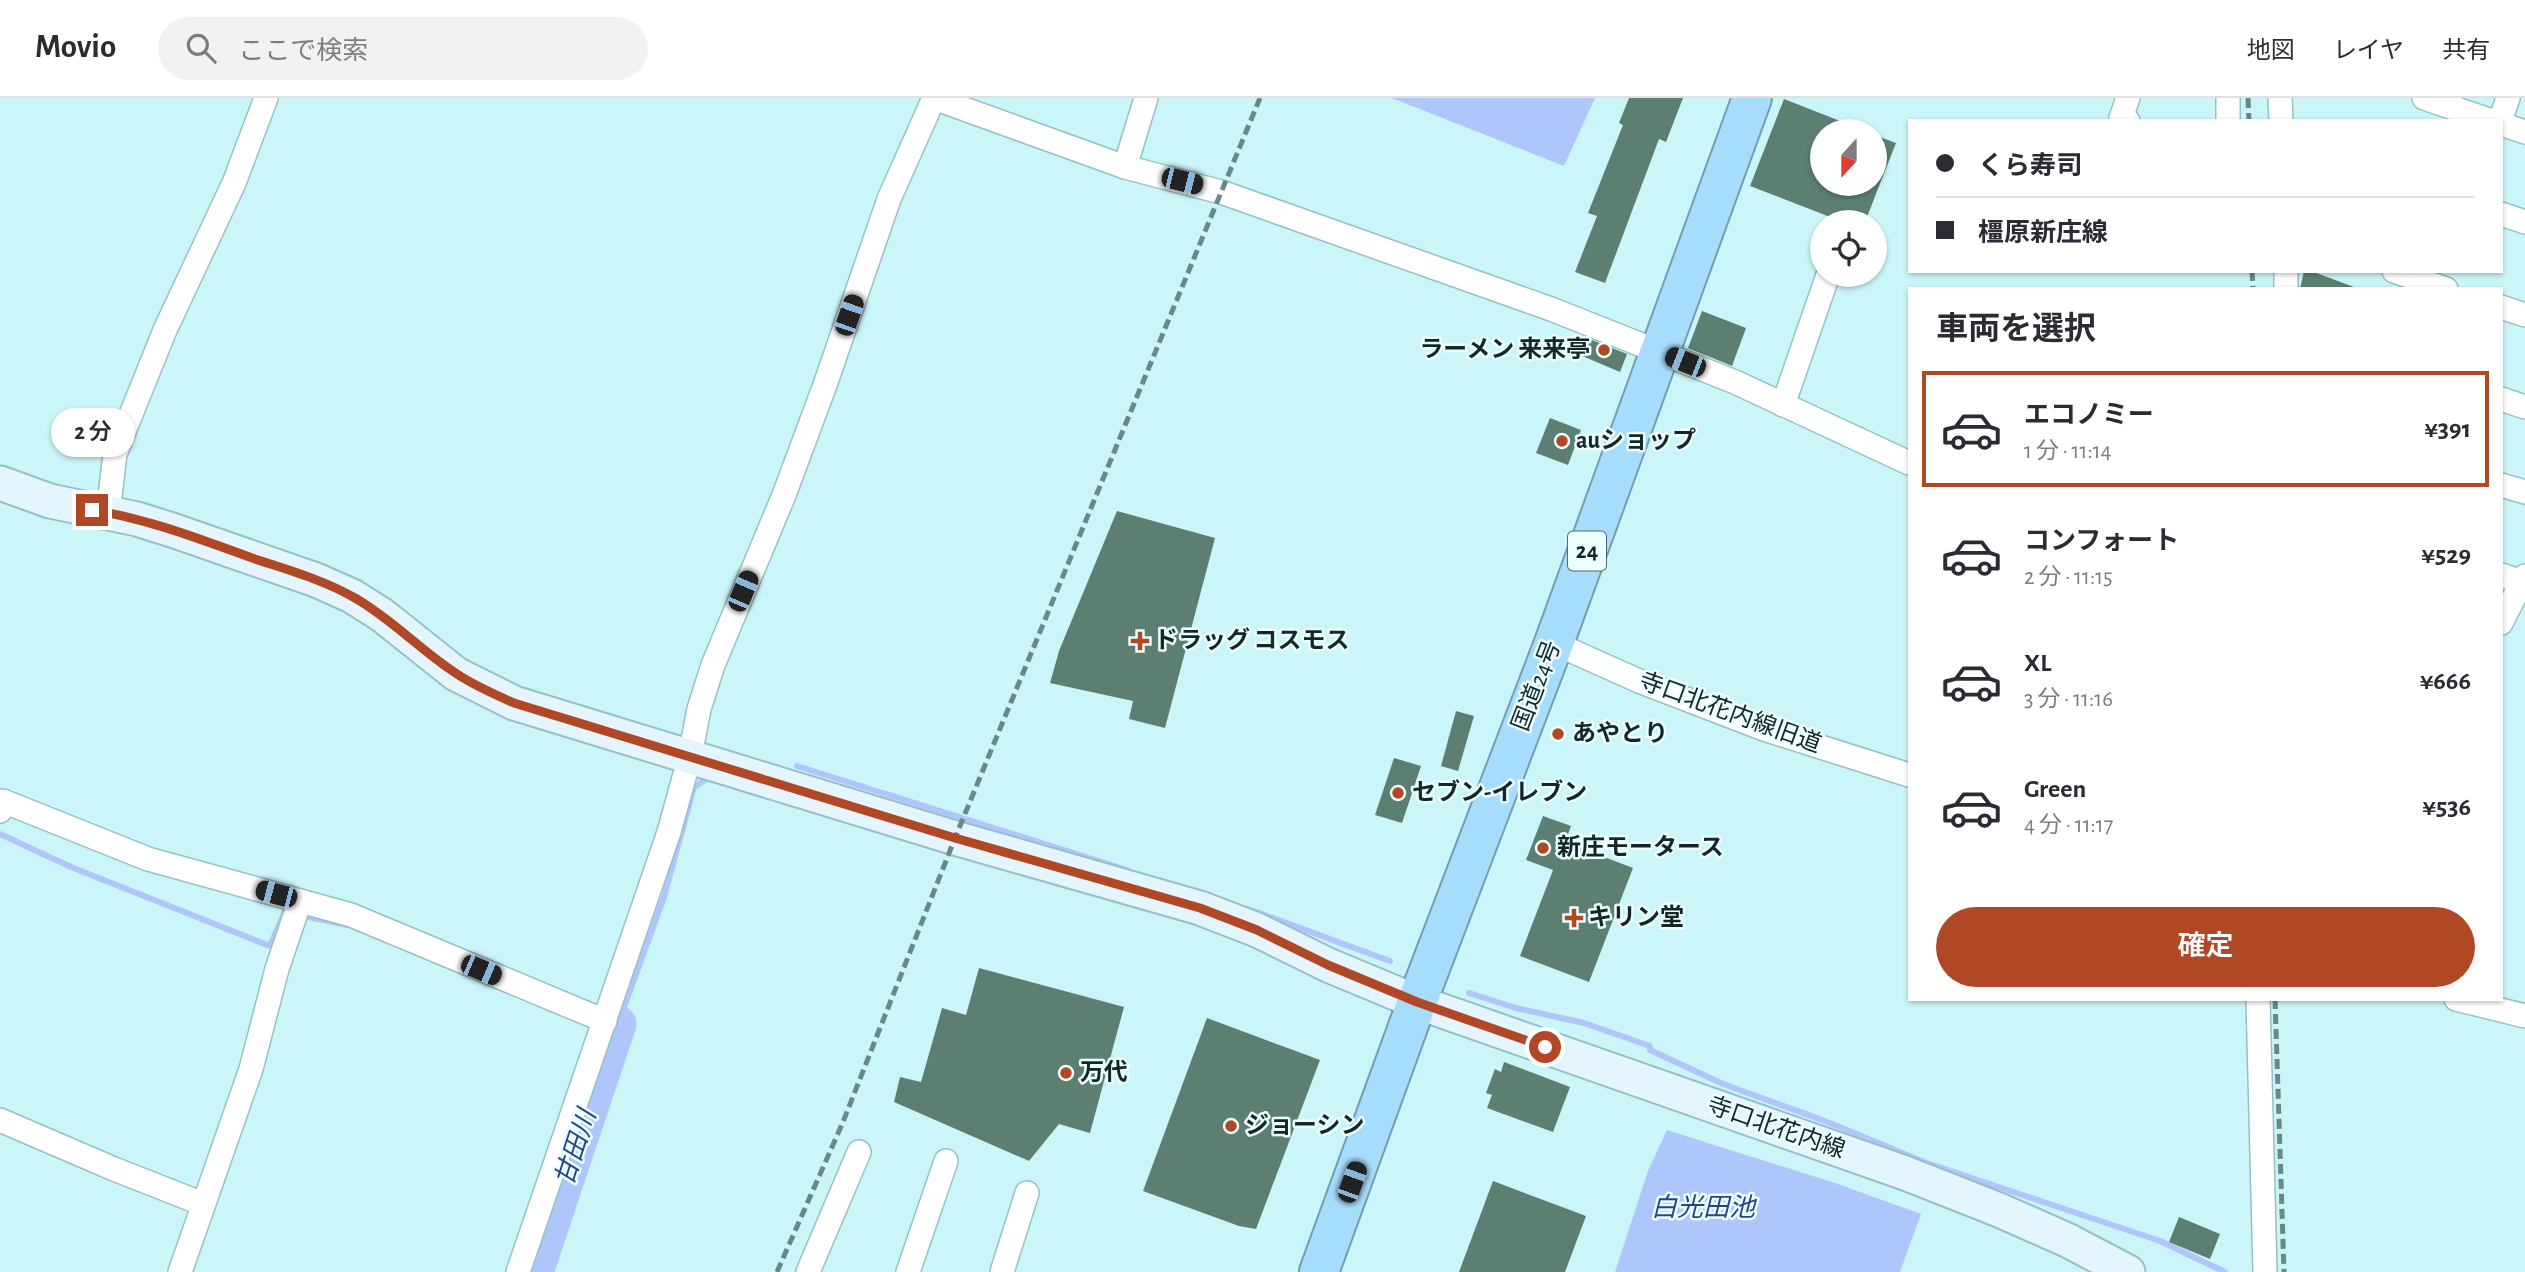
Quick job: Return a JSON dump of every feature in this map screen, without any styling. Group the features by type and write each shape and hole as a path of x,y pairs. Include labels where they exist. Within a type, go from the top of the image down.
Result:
{"highway":[{"name":"国道24号","path":"1320,1272 1417,1002 1553,643 1752,98"}],"main road":[{"name":"寺口北花内線","path":"0,483 50,501 172,530 316,580 352,596 382,615 456,674 514,703 955,838 1200,908 1257,930 1328,965 1417,1002 1905,1173 2033,1225 2128,1272"}],"street":[{"path":"108,513 115,454 164,330 234,183 265,98"},
{"path":"518,1272 669,832 690,756 699,709 713,665 784,495 821,397 893,188 934,98 1125,167 1221,192 1551,309 1659,351 1908,463"},
{"path":"1125,167 1146,98"},
{"path":"2123,119 2121,118 2128,98"},
{"path":"2228,98 2228,119"},
{"path":"2280,98 2281,119"},
{"path":"2424,98 2486,119"},
{"path":"2501,119 2508,98"},
{"path":"2503,123 2525,132"},
{"path":"2503,215 2525,222"},
{"path":"2400,273 2439,287"},
{"path":"1783,405 1824,287"},
{"path":"2503,308 2525,315"},
{"path":"2503,400 2525,407"},
{"path":"2503,486 2525,492"},
{"path":"2503,617 2516,578"},
{"name":"寺口北花内線旧道","path":"1553,643 1639,681 1764,729 1908,775"},
{"path":"0,811 3,801 148,859 351,915 605,1021"},
{"path":"180,1272 251,1069 277,970 300,901"},
{"path":"2258,1001 2265,1272"},
{"path":"2464,1001 2525,1016"},
{"path":"0,1120 203,1204"},
{"path":"808,1272 859,1152"},
{"path":"908,1272 946,1161"},
{"path":"1002,1272 1027,1193"}],"water":[{"path":"1392,98 1595,98 1564,166"},
{"name":"白光田池","path":"1667,1130 1835,1183 1921,1214 1900,1272 1615,1272 1648,1171"}],"building":[{"path":"1629,98 1683,98 1666,142 1659,139 1605,283 1575,272 1597,216 1588,213 1623,125 1619,123"},
{"path":"1784,99 1835,119 1810,119 1810,196 1875,196 1870,210 1812,210 1750,186"},
{"path":"1887,140 1896,143 1887,166"},
{"path":"2304,273 2316,273 2354,287 2300,287"},
{"path":"1702,311 1746,328 1732,366 1688,348"},
{"path":"1587,338 1627,354 1620,372 1580,355"},
{"path":"1550,418 1581,430 1568,465 1536,453"},
{"path":"1117,511 1215,538 1165,728 1129,719 1133,701 1050,683 1059,651"},
{"path":"1456,711 1474,716 1458,771 1441,766"},
{"path":"1394,758 1421,766 1402,823 1375,815"},
{"name":"キリン堂","path":"1543,816 1571,826 1565,842 1633,868 1589,982 1520,956 1553,870 1526,860"},
{"path":"979,968 1124,1007 1090,1133 1059,1124 1029,1161 894,1102 900,1077 921,1082 942,1008 966,1015"},
{"name":"ジョーシン","path":"1207,1018 1320,1060 1256,1229 1239,1226 1143,1191"},
{"path":"1504,1062 1570,1087 1553,1132 1487,1108 1492,1095 1486,1093 1495,1069 1501,1072"},
{"path":"1493,1181 1586,1216 1565,1272 1459,1272"},
{"path":"2179,1217 2220,1234 2210,1259 2169,1242"}],"waterway":[{"path":"797,766 1127,870"},
{"path":"618,1024 664,897 694,787 709,777 712,778"},
{"path":"0,834 71,867 270,946 285,911"},
{"path":"1248,909 1390,961"},
{"path":"299,915 347,925"},
{"path":"1469,993 1516,1008 1584,1023 1650,1046 1650,1050 1723,1084 1830,1123 1924,1162 2160,1241 2225,1272"},
{"name":"甘田川","path":"535,1272 618,1024"}],"railway":[{"path":"777,1272 843,1122 955,838 1260,98"},
{"path":"2248,98 2249,119"},
{"path":"2252,273 2253,287"},
{"path":"2275,1001 2284,1272"}],"place":[{"name":"ラーメン 来来亭","path":"1604,350"},
{"name":"auショップ","path":"1562,441"},
{"name":"ドラッグ コスモス","path":"1140,641"},
{"name":"あやとり","path":"1558,734"},
{"name":"セブン-イレブン","path":"1398,793"},
{"name":"新庄モータース","path":"1543,848"},
{"name":"キリン堂","path":"1574,918"},
{"name":"万代","path":"1066,1073"},
{"name":"ジョーシン","path":"1231,1126"}],"route":[{"path":"92,510 172,530 316,580 352,596 382,615 456,674 514,703 955,838 1200,908 1257,930 1328,965 1417,1002 1545,1047"}]}
